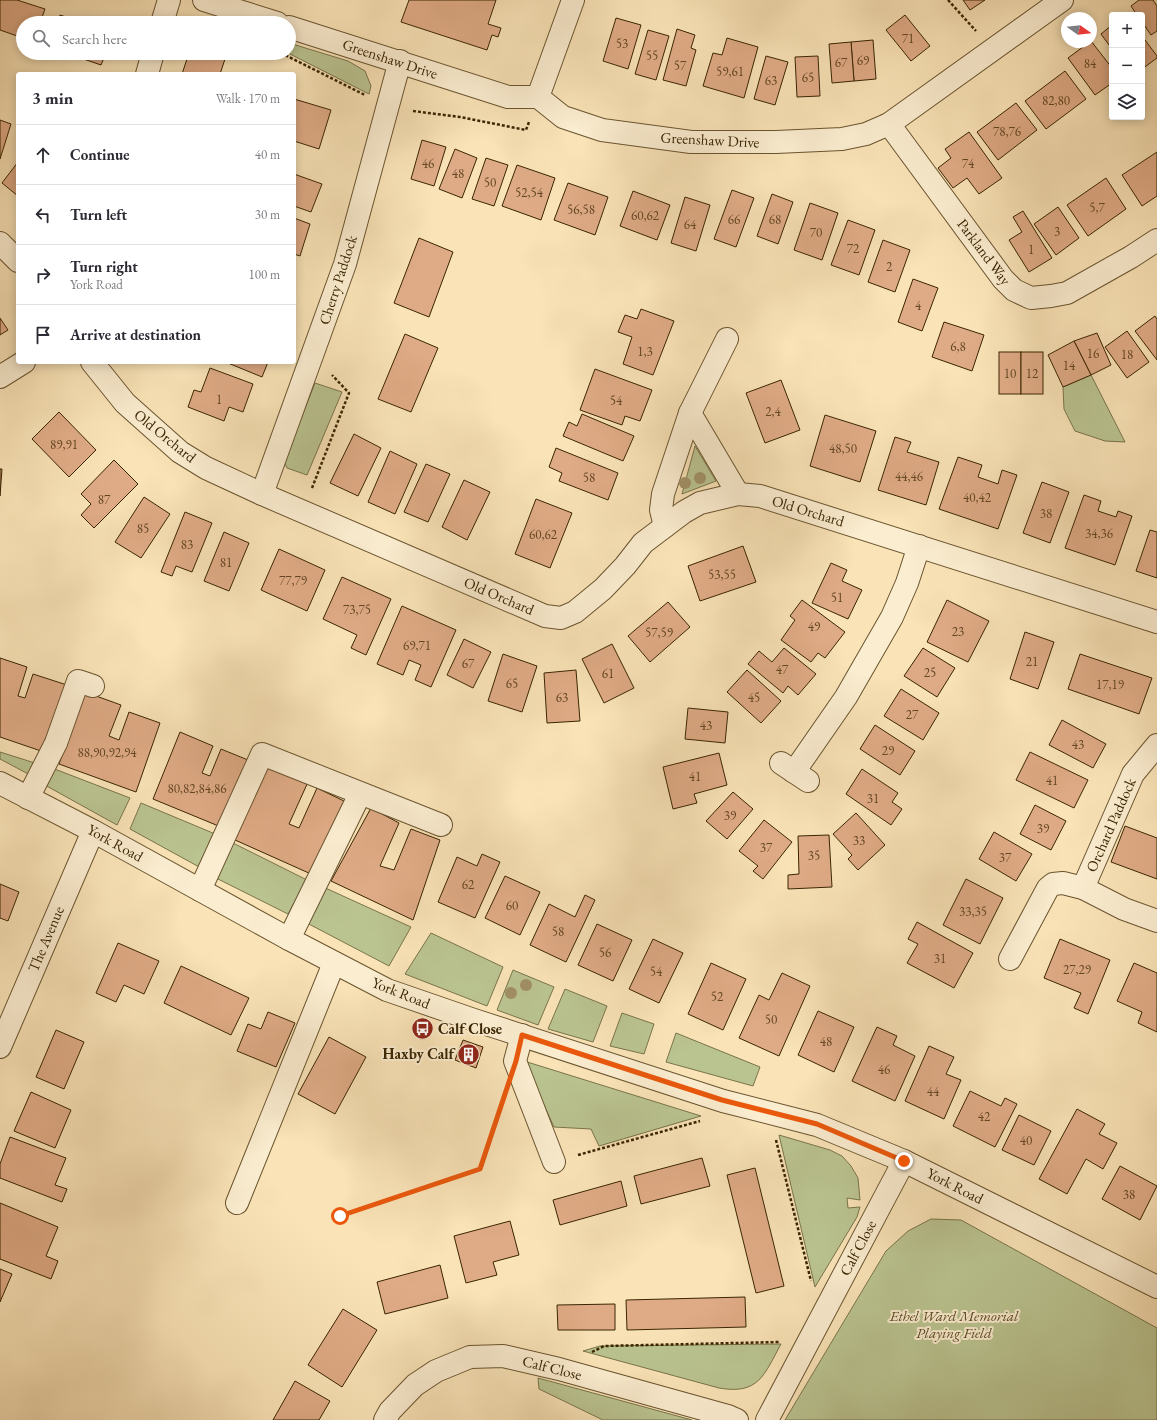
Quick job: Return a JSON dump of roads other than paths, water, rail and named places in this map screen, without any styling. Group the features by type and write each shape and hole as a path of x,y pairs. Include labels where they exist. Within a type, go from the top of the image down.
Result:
{"street":[{"path":"164,16 169,0"},
{"path":"204,0 255,16"},
{"path":"538,97 573,0"},
{"name":"Greenshaw Drive","path":"296,29 508,97 538,97 563,117 602,130 691,142 776,142 842,139 866,134 889,124 1062,0"},
{"path":"148,72 151,60"},
{"name":"Cherry Paddock","path":"262,494 345,264 400,62"},
{"name":"Parkland Way","path":"889,124 1003,279 1014,290 1031,298 1066,293 1131,257 1157,240"},
{"path":"0,243 16,259"},
{"path":"665,526 662,510 663,494 690,413 727,339"},
{"path":"0,377 21,364"},
{"name":"Old Orchard","path":"94,364 126,403 180,452 206,468 302,512 545,616 562,618 575,612 604,589 643,543 684,512 700,503 738,494 760,496 1157,622"},
{"path":"690,413 738,494"},
{"path":"794,772 846,697 892,617 907,583 919,546"},
{"path":"28,798 56,742 78,681 93,686"},
{"name":"Orchard Paddock","path":"1083,888 1133,774 1157,745"},
{"path":"200,890 262,754 441,825"},
{"name":"York Road","path":"0,783 92,831 289,939 388,990 471,1019 722,1100 817,1124 904,1161 1157,1287"},
{"path":"289,939 360,794"},
{"name":"The Avenue","path":"0,1047 92,831"},
{"name":"Orchard Paddock","path":"1010,959 1048,888 1053,884 1063,883 1083,888 1124,909 1157,921"},
{"path":"237,1203 334,963"},
{"path":"522,1035 516,1061 554,1162"},
{"name":"Calf Close","path":"767,1420 904,1161"},
{"name":"Calf Close","path":"385,1420 390,1411 415,1385 436,1371 470,1357 503,1356 559,1368 728,1416 737,1420"}],"place":[{"name":"Calf Close","path":"422,1029"},
{"name":"Haxby Calf","path":"469,1054"}],"park label":[{"name":"Ethel Ward Memorial Playing Field","path":"954,1324"}]}
